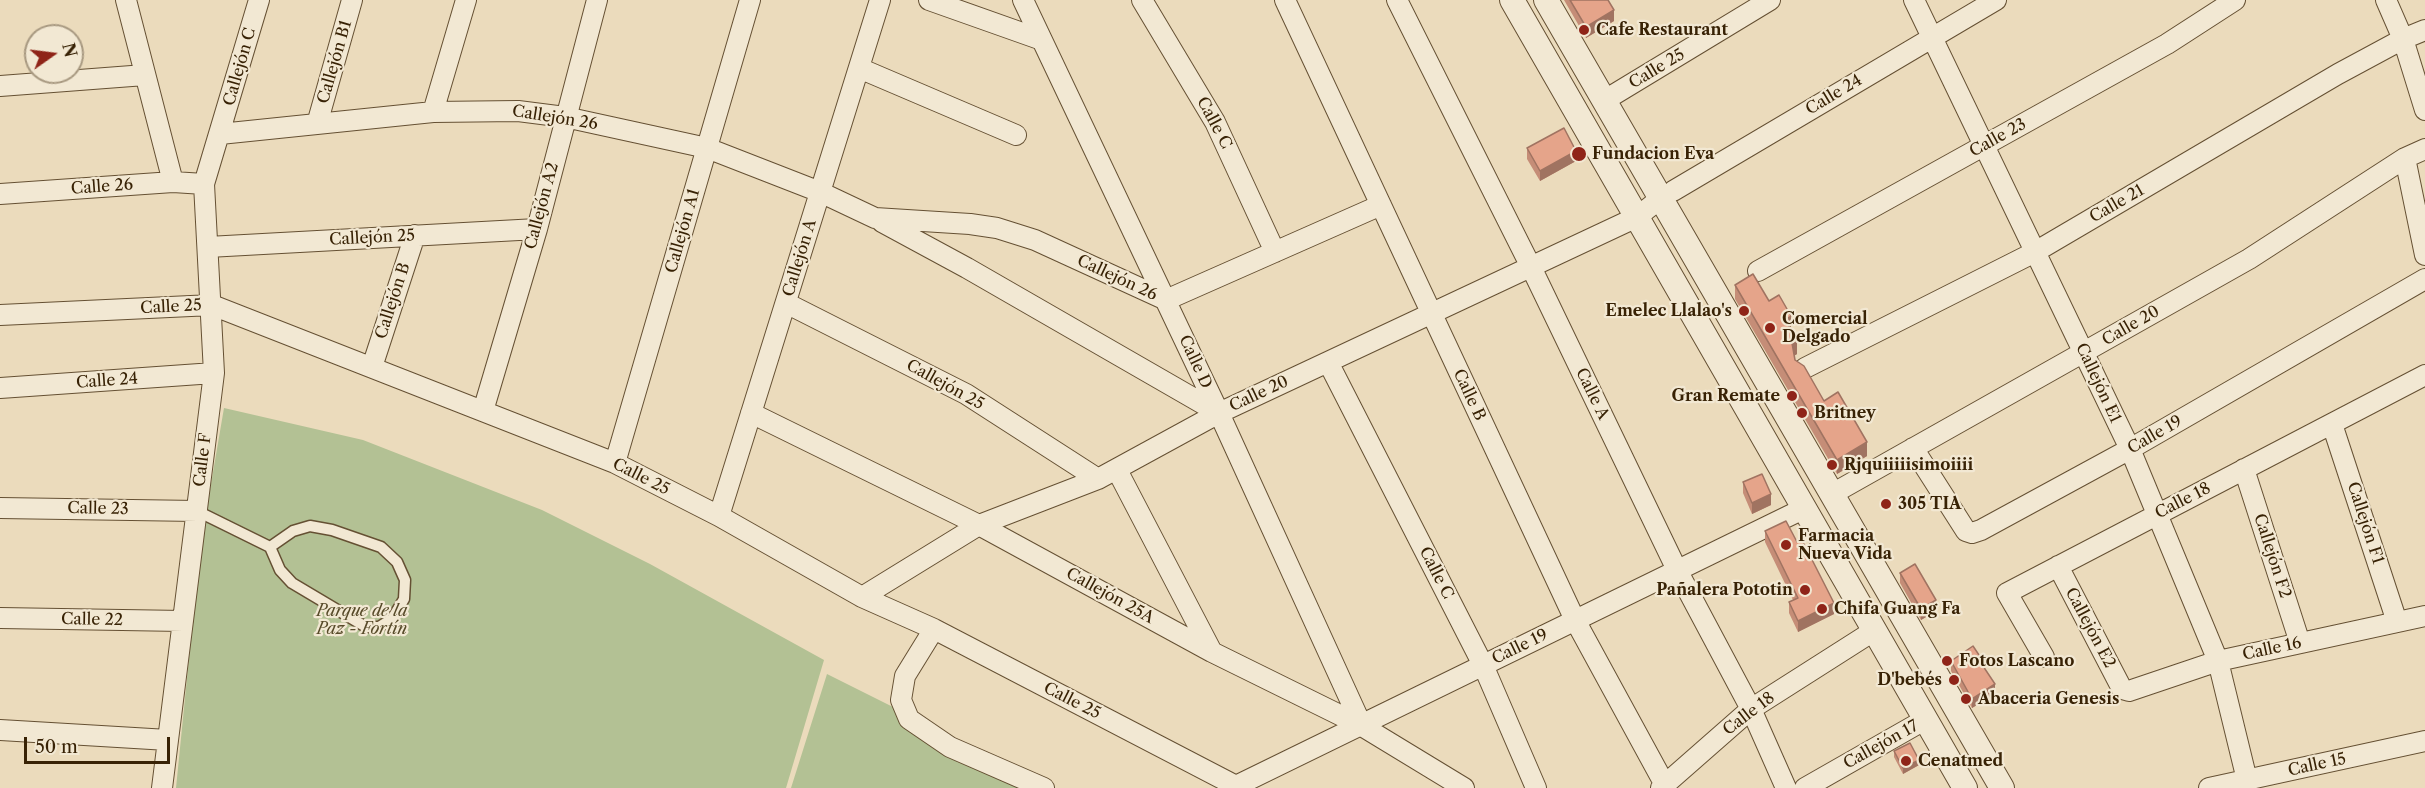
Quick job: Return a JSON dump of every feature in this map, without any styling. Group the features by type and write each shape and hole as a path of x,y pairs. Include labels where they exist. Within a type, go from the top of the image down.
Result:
{"street":[{"path":"126,0 172,182"},
{"name":"Callejón C","path":"220,134 260,0"},
{"name":"Callejón B1","path":"317,124 352,0"},
{"path":"433,112 466,0"},
{"name":"Callejón A2","path":"483,411 537,229 597,0"},
{"name":"Callejón A1","path":"615,462 750,0"},
{"name":"Callejón A","path":"719,516 880,0"},
{"path":"929,0 1042,40"},
{"name":"Calle D","path":"1023,0 1219,412 1362,726"},
{"name":"Calle C","path":"1142,0 1215,122 1275,252"},
{"name":"Calle B","path":"1285,0 1575,620 1663,786"},
{"name":"Calle A","path":"1398,0 1532,267 1677,570 1751,709 1786,788"},
{"path":"1512,0 1965,788"},
{"path":"1546,0 1635,153 1667,195 1744,340 2002,788"},
{"name":"Calle 25","path":"1605,100 1770,0"},
{"name":"Callejón E1","path":"1914,0 2130,449 2218,661 2247,780"},
{"name":"Calle 24","path":"1667,195 1996,0"},
{"name":"Calle 23","path":"1758,270 2166,44 2235,0"},
{"path":"2386,0 2403,39 2425,110"},
{"name":"Calle 21","path":"1805,368 2035,252 2338,74 2403,39 2425,30"},
{"path":"859,68 1016,135"},
{"path":"1,81 145,75"},
{"name":"Callejón 26","path":"220,134 433,112 518,111 565,117 707,148 820,192 875,218 1219,412"},
{"path":"1587,128 1606,141 1618,161 1635,153"},
{"name":"Calle F","path":"162,788 214,373 204,184 220,134"},
{"name":"Calle 20","path":"1832,494 2249,259 2405,158 2425,149"},
{"path":"2405,158 2425,255"},
{"name":"Calle 26","path":"0,194 172,182 204,184"},
{"name":"Calle 20","path":"862,597 979,525 1117,470 1219,412 1637,217 1667,195"},
{"name":"Callejón 26","path":"875,218 997,228 1035,240 1166,300 1381,205"},
{"name":"Callejón 25","path":"208,247 537,229"},
{"name":"Callejón B","path":"372,367 415,235"},
{"name":"Calle 19","path":"1913,448 1965,531 1981,530 2130,449 2425,279"},
{"name":"Callejón 25","path":"786,303 966,394 1098,479"},
{"name":"Calle 25","path":"0,315 212,305 615,462 719,516 862,597 934,629 1238,787"},
{"path":"1702,332 1719,323 1734,338 1744,340"},
{"name":"Calle C","path":"1328,362 1483,665 1536,788"},
{"name":"Calle 24","path":"0,388 214,373"},
{"name":"Calle 18","path":"2044,657 2007,593 2425,375"},
{"name":"Callejón 25A","path":"751,414 979,525 1212,652 1362,726 1464,788"},
{"name":"Callejón F1","path":"2332,424 2397,622"},
{"path":"1117,470 1212,652"},
{"name":"Callejón F2","path":"2244,470 2300,643"},
{"name":"Calle 23","path":"0,508 197,511"},
{"name":"Calle 19","path":"1238,787 1805,508"},
{"name":"Callejón E2","path":"2058,566 2122,689"},
{"name":"Calle 16","path":"2122,689 2136,690 2218,661 2425,616"},
{"name":"Calle 22","path":"0,618 183,621"},
{"path":"934,629 905,676 901,700 909,719 950,747 1044,788"},
{"name":"Calle 18","path":"1663,786 1751,709 1875,630"},
{"name":"Callejón 17","path":"1805,788 1926,719"},
{"path":"0,730 168,740"},
{"name":"Calle 15","path":"2209,788 2425,741"}],"lane":[{"path":"197,511 270,547 280,570 292,583 366,627 379,627 392,619 404,599 405,580 397,562 381,547 332,530 310,526 293,531 270,547"}],"green space":[{"name":"Parque de la Paz - Fortín","path":"224,408 363,440 542,510 650,564 824,660 786,788 176,788 200,548"},
{"path":"827,674 1055,788 791,788"}],"building":[{"path":"1570,0 1608,0 1614,10 1586,27"},
{"path":"1564,128 1576,151 1540,171 1527,148"},
{"path":"1753,274 1769,301 1779,295 1791,316 1785,320 1797,340 1792,343 1795,360 1804,366 1824,401 1838,392 1867,442 1837,460 1735,285"},
{"path":"1762,474 1771,494 1752,503 1743,482"},
{"path":"1786,521 1797,542 1802,540 1834,603 1798,621 1789,602 1798,598 1765,531"},
{"path":"1915,564 1936,600 1921,609 1900,573"},
{"path":"1973,646 1995,684 1972,699 1951,661"},
{"name":"Cenatmed","path":"1910,743 1919,760 1903,768 1894,751"}],"place":[{"name":"Cafe Restaurant","path":"1584,30"},
{"name":"Fundacion Eva","path":"1579,154"},
{"name":"Emelec Llalao's","path":"1744,311"},
{"name":"Comercial Delgado","path":"1770,328"},
{"name":"Gran Remate","path":"1792,396"},
{"name":"Britney","path":"1802,413"},
{"name":"Rjquiiiiisimoiiii","path":"1832,465"},
{"name":"305 TIA","path":"1886,504"},
{"name":"Farmacia Nueva Vida","path":"1786,545"},
{"name":"Pañalera Pototin","path":"1805,590"},
{"name":"Chifa Guang Fa","path":"1822,609"},
{"name":"Fotos Lascano","path":"1947,661"},
{"name":"D'bebés","path":"1954,680"},
{"name":"Abaceria Genesis","path":"1966,699"},
{"name":"Cenatmed","path":"1906,761"}]}
